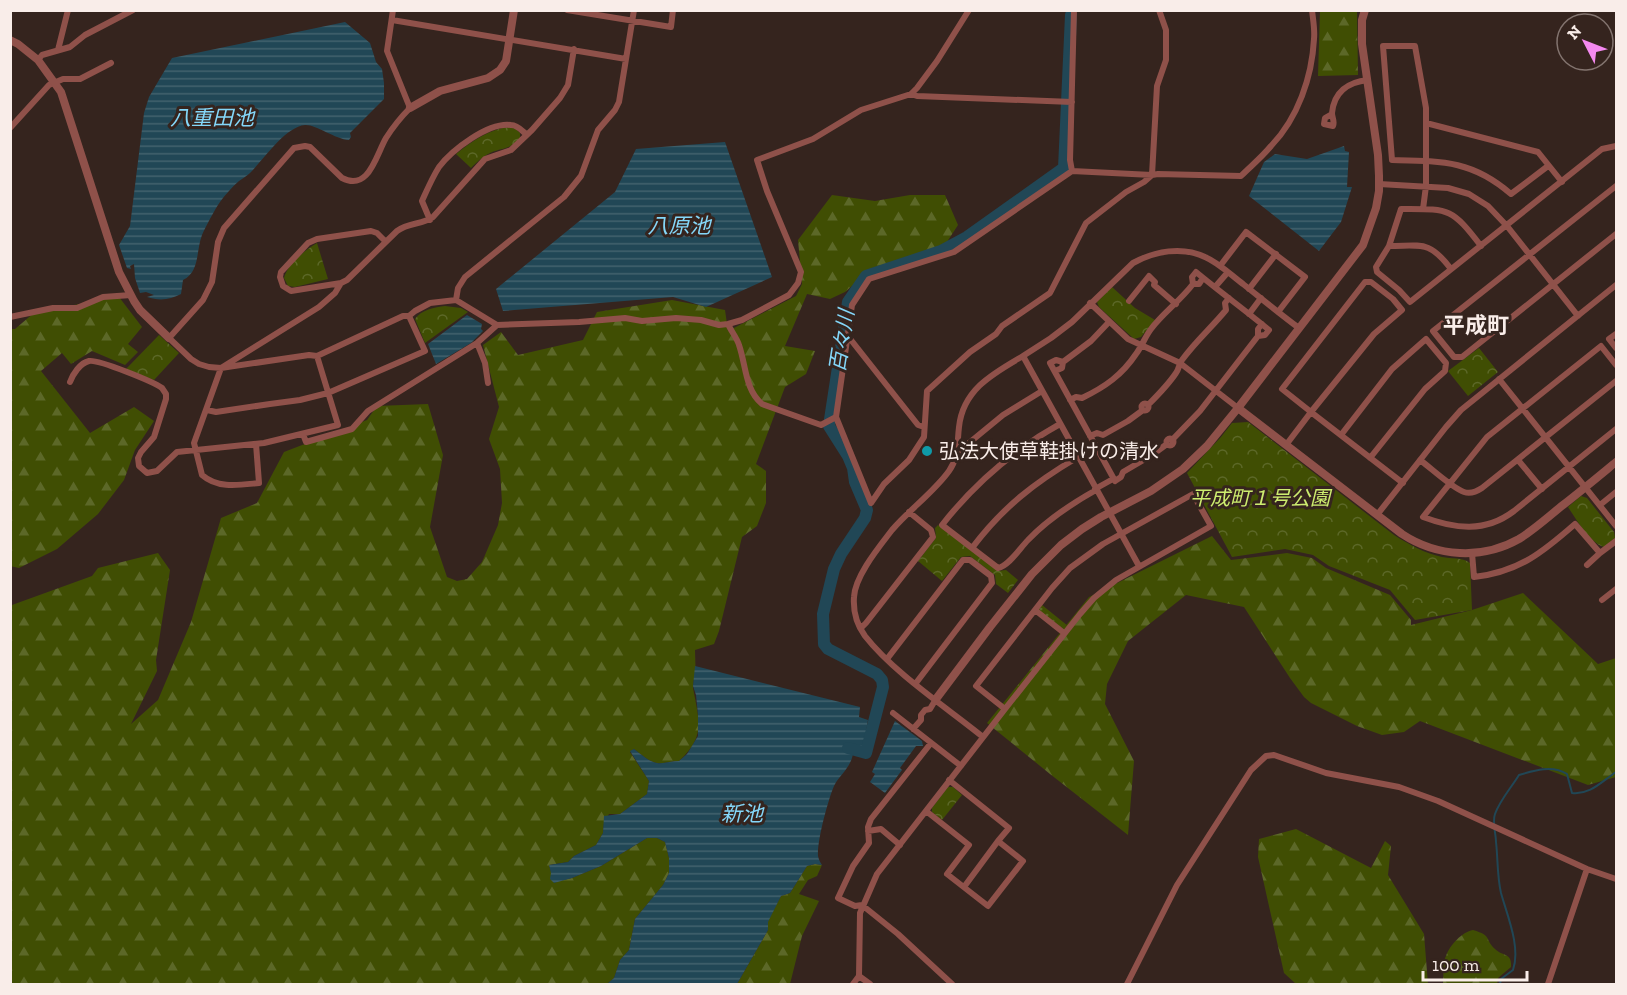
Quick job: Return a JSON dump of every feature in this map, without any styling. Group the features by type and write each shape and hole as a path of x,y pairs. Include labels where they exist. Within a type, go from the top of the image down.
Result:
{"street":[{"path":"58,50 68,10"},
{"path":"38,60 42,55 70,47 85,35 133,10"},
{"path":"393,10 387,51 410,108"},
{"path":"169,338 203,300 212,282 218,242 224,228 290,152 299,147 310,147 342,178 352,181 367,175 392,128 410,108 440,92 488,78 504,66 514,10"},
{"path":"567,10 671,27 673,10"},
{"path":"456,300 458,288 465,277 564,197 577,182 598,130 619,102 634,10"},
{"path":"10,40 38,60 55,82 119,272 131,296 145,316 199,364 221,368 309,355 317,356 403,316 409,316 430,303 456,300 497,325 625,318 642,321 701,320 719,325 742,320 789,296 798,283 801,273 767,191 757,159 813,138 861,110 911,94 936,61 969,10"},
{"path":"1072,171 1070,160 1074,10"},
{"path":"1159,10 1166,30 1166,60 1157,86 1152,175 1126,192 1086,224 1050,293 1002,326 996,334 970,352 927,391 924,437 909,460 884,484 871,503 836,417 852,306 869,279 954,252 1072,171 1152,175 1241,176 1272,146 1292,118 1305,87 1314,37 1312,10"},
{"path":"913,729 921,720 921,715 925,710 930,709 982,636 1047,558 1073,535 1183,469 1207,446 1363,245 1376,207 1379,184 1378,156 1362,30 1365,10"},
{"path":"392,20 627,58"},
{"path":"1423,209 1426,186 1425,161 1426,108 1415,46 1383,46 1392,160 1425,161 1450,163 1476,170 1497,182 1511,194 1548,166"},
{"path":"386,242 377,233 371,231 317,239 302,248 281,272 283,286 291,291 342,283 403,227 430,220 485,159 511,150 564,93 569,81 574,49"},
{"path":"10,128 48,85 63,79 80,79 111,63"},
{"path":"1332,114 1337,96 1342,90 1354,83 1368,80"},
{"path":"911,94 1072,102"},
{"path":"1426,123 1538,152 1562,182"},
{"path":"430,220 422,201 435,174 453,151 468,140 496,127 517,126 527,135"},
{"path":"1481,246 1462,222 1442,210 1401,209 1389,246 1376,267 1377,272 1410,302 1451,269 1481,246 1562,182 1602,149 1617,146"},
{"path":"1379,184 1448,188 1469,195 1488,206 1578,316"},
{"path":"1617,186 1433,331 1454,357 1462,357 1617,234"},
{"path":"1220,266 1246,232 1305,277 1278,312"},
{"path":"1389,246 1427,247 1438,253 1451,269"},
{"path":"983,737 915,684 887,658 865,635 857,621 854,607 857,583 891,531 953,465 958,452 960,419 971,394 986,378 1052,338 1072,322 1133,263 1144,257 1163,252 1181,251 1204,256 1299,328"},
{"path":"1249,289 1276,254"},
{"path":"1215,287 1228,272"},
{"path":"1129,301 1149,276 1154,279 1154,285 1176,304"},
{"path":"1070,400 1076,397 1082,398 1109,384 1119,375 1151,328 1193,284 1198,284 1203,278 1269,330 1265,335 1258,336 1191,421 1170,442 1123,472 1121,477 1114,481 1095,444 1074,408 1050,363 1056,360 1063,362 1091,341 1109,322"},
{"path":"1286,445 1311,412 1374,334 1402,310 1393,299 1371,282 1365,282 1282,389 1311,412 1370,458 1403,483"},
{"path":"256,444 259,483 227,486 206,479 200,472 199,457 194,443 221,368 319,307 335,293 342,283"},
{"path":"1377,515 1461,410 1617,285"},
{"path":"10,317 53,308 77,308 103,297 131,296"},
{"path":"1226,310 1225,303 1229,298"},
{"path":"1249,314 1261,298"},
{"path":"1090,303 1128,339 1180,363 1402,534 1425,546 1446,552 1472,553 1500,547 1519,538 1617,462"},
{"path":"1095,444 1102,440 1103,435 1146,408 1169,382 1180,363 1226,310 1232,309 1236,303"},
{"path":"207,410 216,412 300,400 328,393 425,351 409,316"},
{"path":"728,324 740,345 745,372 756,400 762,405 821,425 836,417"},
{"path":"303,434 306,442 352,429 368,411 477,343 497,325"},
{"path":"1617,333 1609,339 1617,348"},
{"path":"847,338 851,340 918,425 924,427"},
{"path":"1341,435 1392,369 1426,339 1446,363 1445,371 1425,389 1370,458"},
{"path":"477,343 485,363 488,383"},
{"path":"1617,365 1601,346 1487,437 1423,517 1451,526 1469,528 1495,522 1508,516 1617,429"},
{"path":"70,382 79,368 88,361 92,361 162,388 166,393 166,399 154,437 138,458 139,466 150,473 157,471 177,452 256,444 338,425 317,356"},
{"path":"1023,356 1138,567"},
{"path":"1499,379 1617,526"},
{"path":"1420,460 1463,492 1475,492 1617,381"},
{"path":"958,452 996,420 1042,391"},
{"path":"1074,408 1081,404 1082,398"},
{"path":"1060,424 997,466 958,505 942,525 998,568 1005,567 1028,540 1047,523 1096,490 1112,476"},
{"path":"1090,436 1097,433 1103,435"},
{"path":"972,548 1015,500 1049,474 1078,457"},
{"path":"1518,460 1542,489"},
{"path":"1600,505 1617,492"},
{"path":"853,984 859,976 860,912 877,874 1064,633 1094,598 1116,580 1211,526 1193,494 1103,544 1070,568 976,686 1005,709"},
{"path":"861,628 933,537 931,530 909,512"},
{"path":"1472,553 1474,576 1502,572 1537,556 1575,524 1600,553"},
{"path":"1587,565 1617,541"},
{"path":"887,658 963,560 970,560 991,576 992,583 915,684"},
{"path":"1602,600 1617,589"},
{"path":"1035,610 1064,633"},
{"path":"893,713 961,766"},
{"path":"931,743 871,819 868,827 869,843 853,866 838,898 855,906 862,905 952,984"},
{"path":"1127,984 1177,885 1251,770 1266,756 1274,755 1326,773 1399,787 1438,801 1587,869 1617,879"},
{"path":"949,780 1009,828 964,887"},
{"path":"926,811 969,845 947,873 988,906 1023,861 998,841"},
{"path":"868,831 881,830 900,845"},
{"path":"1548,984 1587,869"},
{"path":"859,976 870,984"}],"green space":[{"path":"1320,11 1357,11 1358,75 1318,76"},
{"path":"509,127 520,133 520,138 509,147 487,155 471,168 456,154 487,133"},
{"path":"832,195 875,201 910,195 945,195 958,225 945,245 927,261 867,273 845,292 830,299 807,294 785,346 815,351 806,374 785,387 756,464 766,471 766,503 757,526 742,537 714,644 695,650 693,688 698,719 697,736 688,752 679,761 657,763 634,749 630,752 649,781 647,794 620,814 609,814 604,822 603,833 596,845 574,856 568,862 549,865 554,882 572,878 601,866 647,838 657,838 665,842 669,858 669,873 663,885 635,919 629,950 620,960 614,978 607,984 11,984 10,607 12,605 92,576 98,568 158,553 170,570 156,660 157,671 131,724 158,700 191,622 221,518 257,503 284,452 367,420 377,406 428,404 443,455 430,527 447,577 457,581 467,579 482,562 498,525 502,503 500,469 489,439 499,407 483,345 501,332 518,355 583,340 597,312 672,300 725,310 728,331 796,296 802,284 798,240"},
{"path":"317,243 328,279 295,287 288,286 284,278 289,268 303,253"},
{"path":"1112,287 1135,308 1155,320 1141,337 1134,339 1099,307 1097,302"},
{"path":"119,297 142,327 128,344 138,352 125,365 92,351 71,364 62,353 41,371 90,433 134,407 154,421 135,450 124,480 98,514 57,549 19,568 10,566 10,329 15,329 35,312"},
{"path":"445,306 461,308 468,312 425,343 415,319 424,311"},
{"path":"159,335 179,353 154,380 126,369"},
{"path":"1479,348 1498,372 1468,396 1448,371"},
{"name":"平成町１号公園","path":"1248,422 1394,535 1429,553 1470,563 1472,610 1415,620 1390,590 1329,566 1313,555 1285,549 1232,557 1187,473 1232,423"},
{"path":"1581,496 1587,498 1614,532 1615,538 1604,547 1589,536 1568,507"},
{"path":"938,525 998,571 1006,570 1018,580 1008,593 996,584 995,575 970,556 961,557 942,581 918,561 936,538 935,528"},
{"path":"1212,536 1231,560 1287,553 1312,558 1326,568 1390,595 1411,620 1411,625 1472,610 1523,593 1598,664 1616,658 1616,777 1588,785 1420,721 1404,732 1382,735 1357,726 1311,703 1304,697 1244,607 1186,595 1128,641 1107,684 1105,704 1134,761 1128,835 987,723 1089,597"},
{"path":"1042,605 1068,626 1065,630 1038,610"},
{"path":"948,787 953,787 962,795 942,820 932,812 932,808"},
{"path":"1296,829 1371,868 1385,841 1391,846 1388,875 1424,934 1428,984 1296,984 1284,973 1258,857 1259,839"},
{"path":"822,865 817,876 808,880 799,894 819,901 802,936 790,984 737,984 768,930 767,922 781,896 790,893 807,866"},
{"path":"1473,930 1486,936 1495,949 1508,957 1511,967 1498,978 1497,984 1443,984 1444,962 1453,943"}],"water":[{"name":"八重田池","path":"345,22 370,43 376,62 382,69 384,99 350,133 349,140 309,125 297,127 282,137 220,202 202,235 195,266 183,280 181,294 169,299 160,299 147,297 154,295 146,292 140,293 135,278 134,264 130,266 131,269 127,268 119,245 130,226 144,113 149,97 172,58"},
{"name":"八原池","path":"725,142 772,277 706,307 673,297 503,311 496,289 615,192 636,149"},
{"path":"1344,146 1345,151 1349,152 1347,187 1352,187 1341,222 1319,251 1249,196 1264,162 1275,154 1307,159"},
{"path":"467,315 482,324 483,331 471,343 436,364 428,344"},
{"name":"新池","path":"695,666 860,707 859,717 868,720 862,756 853,754 850,764 836,782 832,792 819,841 818,856 822,865 807,866 790,893 781,896 768,922 768,930 737,984 607,984 614,978 620,960 629,950 635,919 663,885 669,873 669,858 665,842 657,838 647,838 601,866 554,883 550,879 549,865 568,862 574,856 596,845 603,833 604,816 620,814 647,794 649,781 630,751 634,749 651,761 660,763 679,761 687,754 698,736 696,695 693,686"},
{"path":"895,721 922,741 923,746 916,746 885,793 870,782 875,774 872,772"}],"waterway":[{"name":"百々川","path":"848,748 866,753 883,687 882,680 877,674 828,649 824,644 823,614 834,569 841,554 865,518 867,510 855,482 848,456 829,426 848,302 866,276 941,251 967,237 1064,168 1071,15"},
{"path":"1500,984 1501,979 1513,970 1515,961 1514,941 1499,880 1494,821 1500,804 1519,775 1525,773 1544,769 1562,771 1567,774 1572,793 1578,793 1595,787 1616,772"}],"place":[{"name":"弘法大使草鞋掛けの清水","path":"927,451"}],"district":[{"name":"平成町","path":"1476,325"}]}
